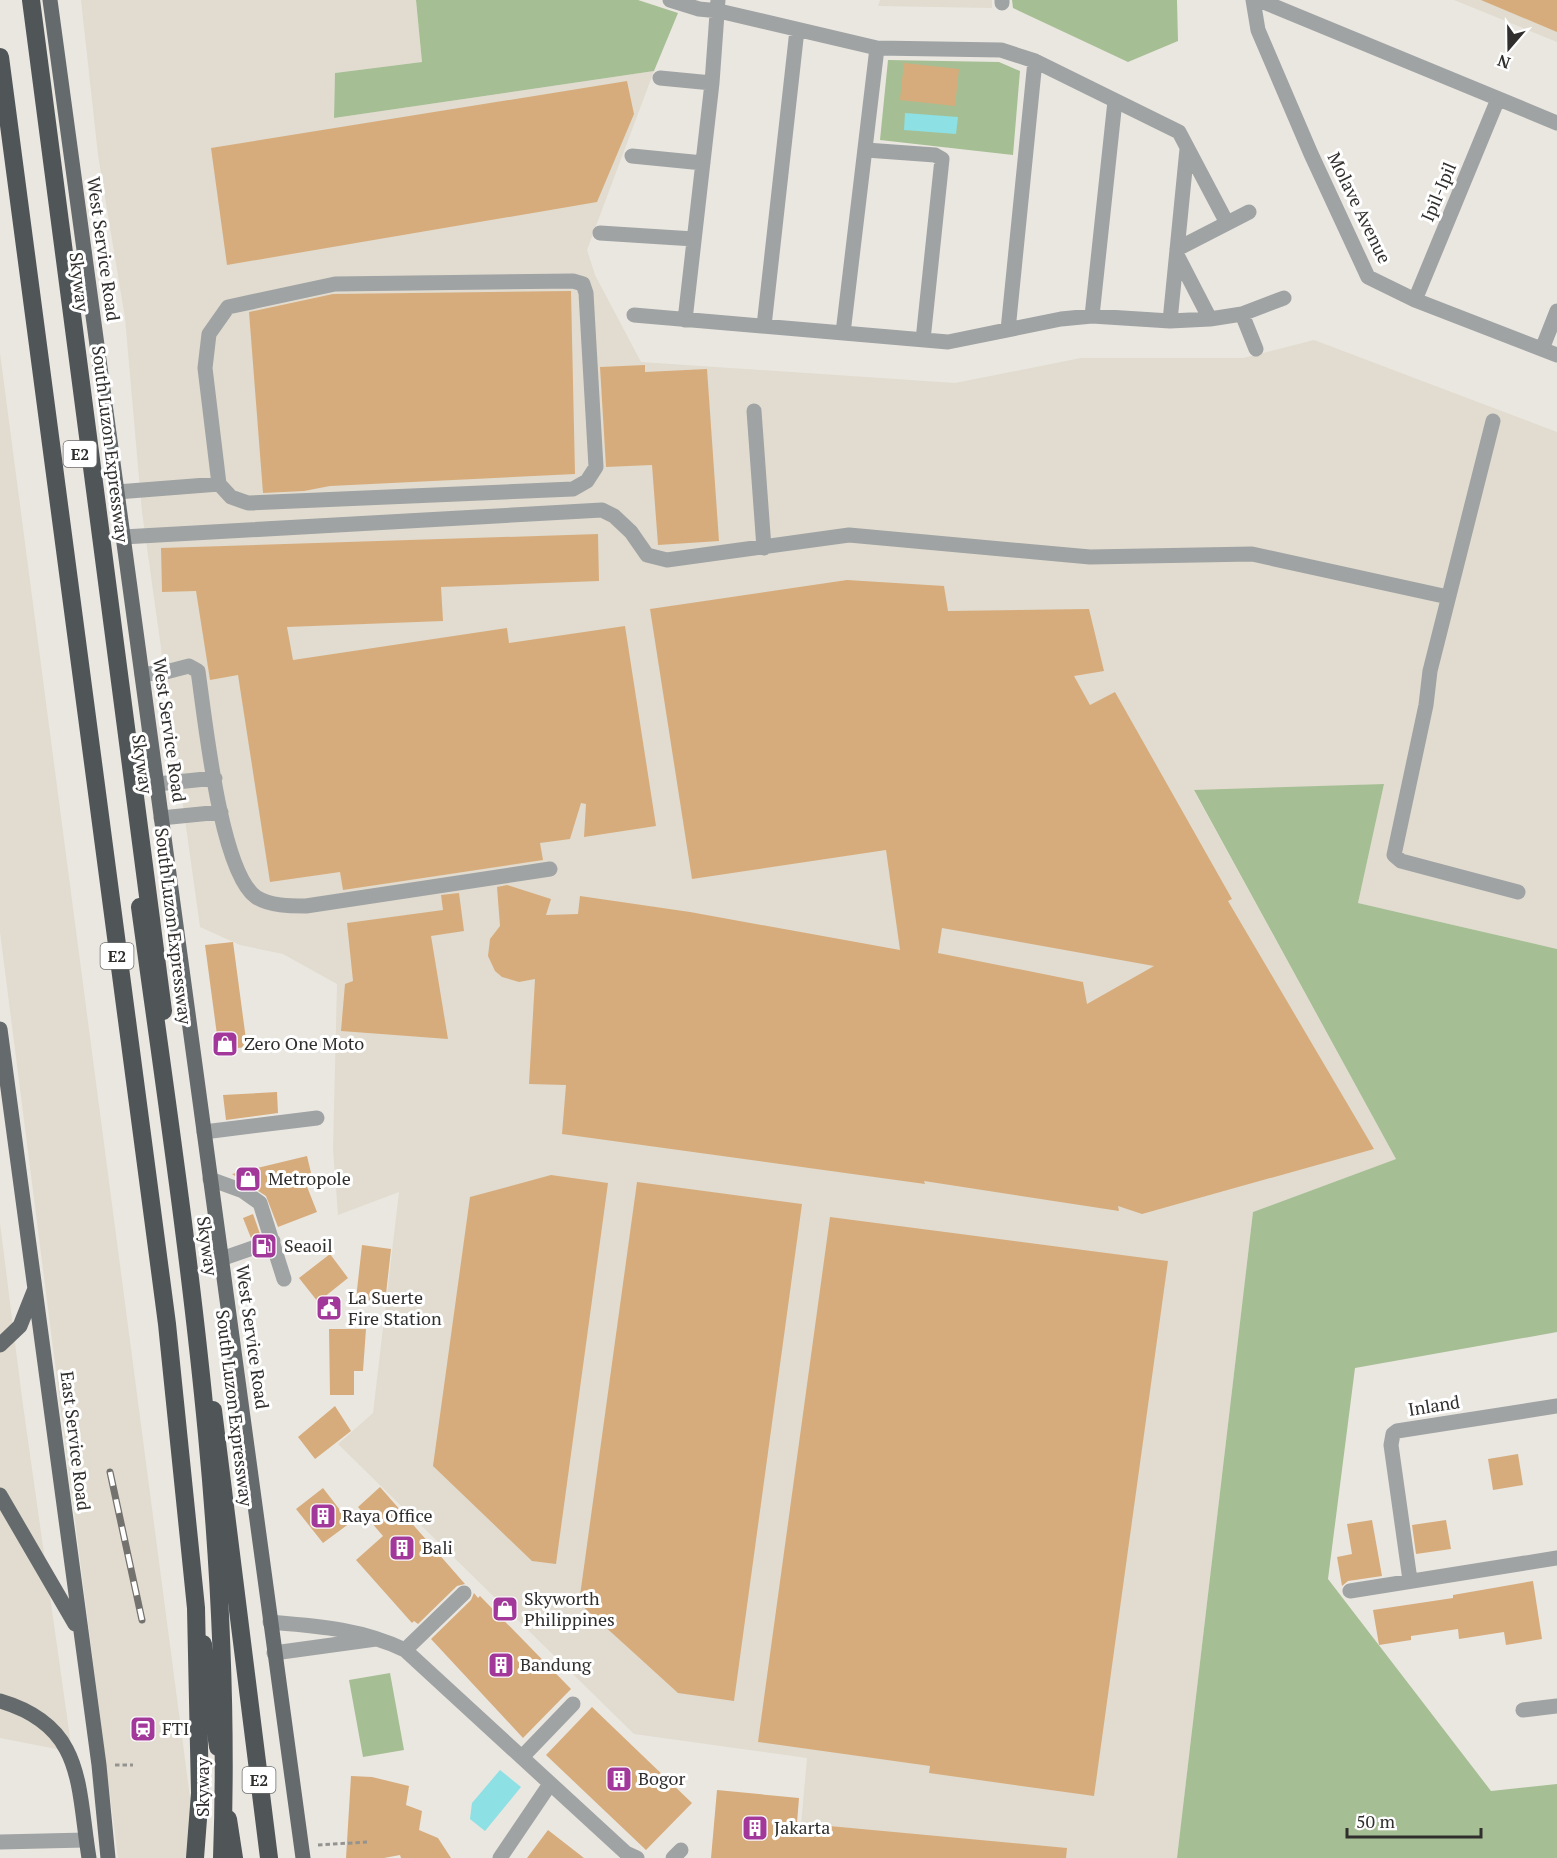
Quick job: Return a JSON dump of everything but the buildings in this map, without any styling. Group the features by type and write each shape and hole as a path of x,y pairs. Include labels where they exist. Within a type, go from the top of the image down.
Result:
{"highway":[{"name":"Skyway","path":"20,0 197,1326 221,1606 225,1793 222,1858"},
{"name":"South Luzon Expressway","path":"31,0 150,905 269,1858"},
{"name":"Skyway","path":"0,57 167,1324 196,1608 200,1792 195,1858"},
{"name":"E2","path":"0,110 234,1858"},
{"path":"221,1765 228,1858"}],"main road":[{"name":"West Service Road","path":"50,0 302,1853"},
{"name":"East Service Road","path":"0,1029 36,1283 108,1858"},
{"path":"0,1345 12,1335 25,1318 36,1283"},
{"path":"0,1495 80,1634"},
{"path":"0,1701 15,1706 45,1722 57,1732 65,1744 79,1784 89,1858"}],"street":[{"path":"670,0 699,9 719,5 797,30 877,48 1002,50 1035,61 1115,101 1172,126 1179,132 1227,223"},
{"name":"Molave Avenue","path":"1253,0 1258,30 1365,273 1373,280 1415,300 1557,355"},
{"path":"1259,0 1557,123"},
{"path":"685,320 719,5"},
{"path":"764,326 797,30"},
{"path":"843,333 877,48"},
{"path":"1008,330 1035,61"},
{"path":"660,78 712,83"},
{"name":"Ipil-Ipil","path":"1415,300 1498,99"},
{"path":"1092,316 1115,101"},
{"path":"1170,321 1187,149"},
{"path":"866,150 935,155 942,159 923,340"},
{"path":"632,156 703,163"},
{"path":"1177,252 1249,212"},
{"path":"600,233 694,239"},
{"path":"1177,252 1210,319"},
{"path":"573,281 583,284 596,467 587,481 573,489 248,503 231,498 219,484 205,368 209,334 228,307 335,284 573,281"},
{"path":"634,315 948,342 1061,319 1092,316 1170,321 1210,319 1242,314 1284,298"},
{"path":"1542,349 1557,311"},
{"path":"1242,314 1256,349"},
{"path":"754,411 764,548"},
{"path":"1493,421 1430,671 1426,705 1394,855 1401,861 1518,892"},
{"path":"117,492 219,484"},
{"path":"123,537 602,510 614,516 631,532 647,555 667,560 849,535 1090,557 1252,554 1448,597"},
{"path":"142,674 162,673 189,666 198,671 228,845 246,886 256,897 281,905 306,906 550,869"},
{"path":"157,784 215,778"},
{"path":"161,818 221,812"},
{"path":"204,1132 317,1118"},
{"path":"210,1179 243,1191 260,1203 284,1279"},
{"path":"221,1259 273,1241"},
{"name":"Inland","path":"1410,1580 1391,1445 1393,1434 1397,1431 1557,1406"},
{"path":"1350,1591 1557,1558"},
{"path":"405,1650 464,1593"},
{"path":"270,1623 337,1627 382,1638 405,1650 626,1853 637,1858"},
{"path":"274,1653 382,1638"},
{"path":"523,1756 573,1704"},
{"path":"1523,1710 1557,1706"},
{"path":"500,1858 550,1784"},
{"path":"0,1842 86,1840"}],"path":[{"path":"302,1853 367,1842"}],"shaded area":[{"path":"81,0 416,0 422,62 335,73 334,118 654,71 587,250 595,275 641,362 955,383 1081,358 1243,358 1314,340 1557,432 1557,949 1358,903 1384,784 1194,791 1396,1159 1253,1212 1177,1858 798,1858 807,1758 634,1734 338,1444 373,1413 399,1192 338,1215 333,1149 337,984 283,954 240,945 200,927 142,512 125,318 98,155"},
{"path":"880,0 992,0 992,8 878,6"},
{"path":"1454,0 1557,0 1557,42"},
{"path":"0,353 198,1858 118,1858 0,932"},
{"path":"0,1223 22,1398 72,1752 0,1738"}],"green space":[{"path":"416,0 638,0 678,13 654,71 334,118 335,73 422,62"},
{"path":"1012,0 1177,0 1178,41 1128,62 1013,8"},
{"path":"888,60 999,62 1020,71 1013,155 880,140"},
{"path":"1384,784 1358,903 1557,949 1557,1332 1355,1368 1328,1579 1491,1791 1557,1784 1557,1858 1177,1858 1253,1212 1396,1159 1194,790"},
{"path":"390,1673 404,1750 363,1757 349,1680"}],"water":[{"path":"905,113 958,117 956,134 904,130"},
{"path":"500,1770 521,1787 485,1831 470,1819 472,1803"}],"railway":[{"path":"110,1472 142,1620"}],"place":[{"name":"Zero One Moto","path":"225,1044"},
{"name":"Metropole","path":"248,1179"},
{"name":"Seaoil","path":"264,1246"},
{"name":"La Suerte Fire Station","path":"329,1308"},
{"name":"Raya Office","path":"323,1516"},
{"name":"Bali","path":"402,1548"},
{"name":"Skyworth Philippines","path":"505,1609"},
{"name":"Bandung","path":"501,1665"},
{"name":"FTI","path":"143,1729"},
{"name":"Bogor","path":"619,1779"},
{"name":"Jakarta","path":"755,1828"}]}
